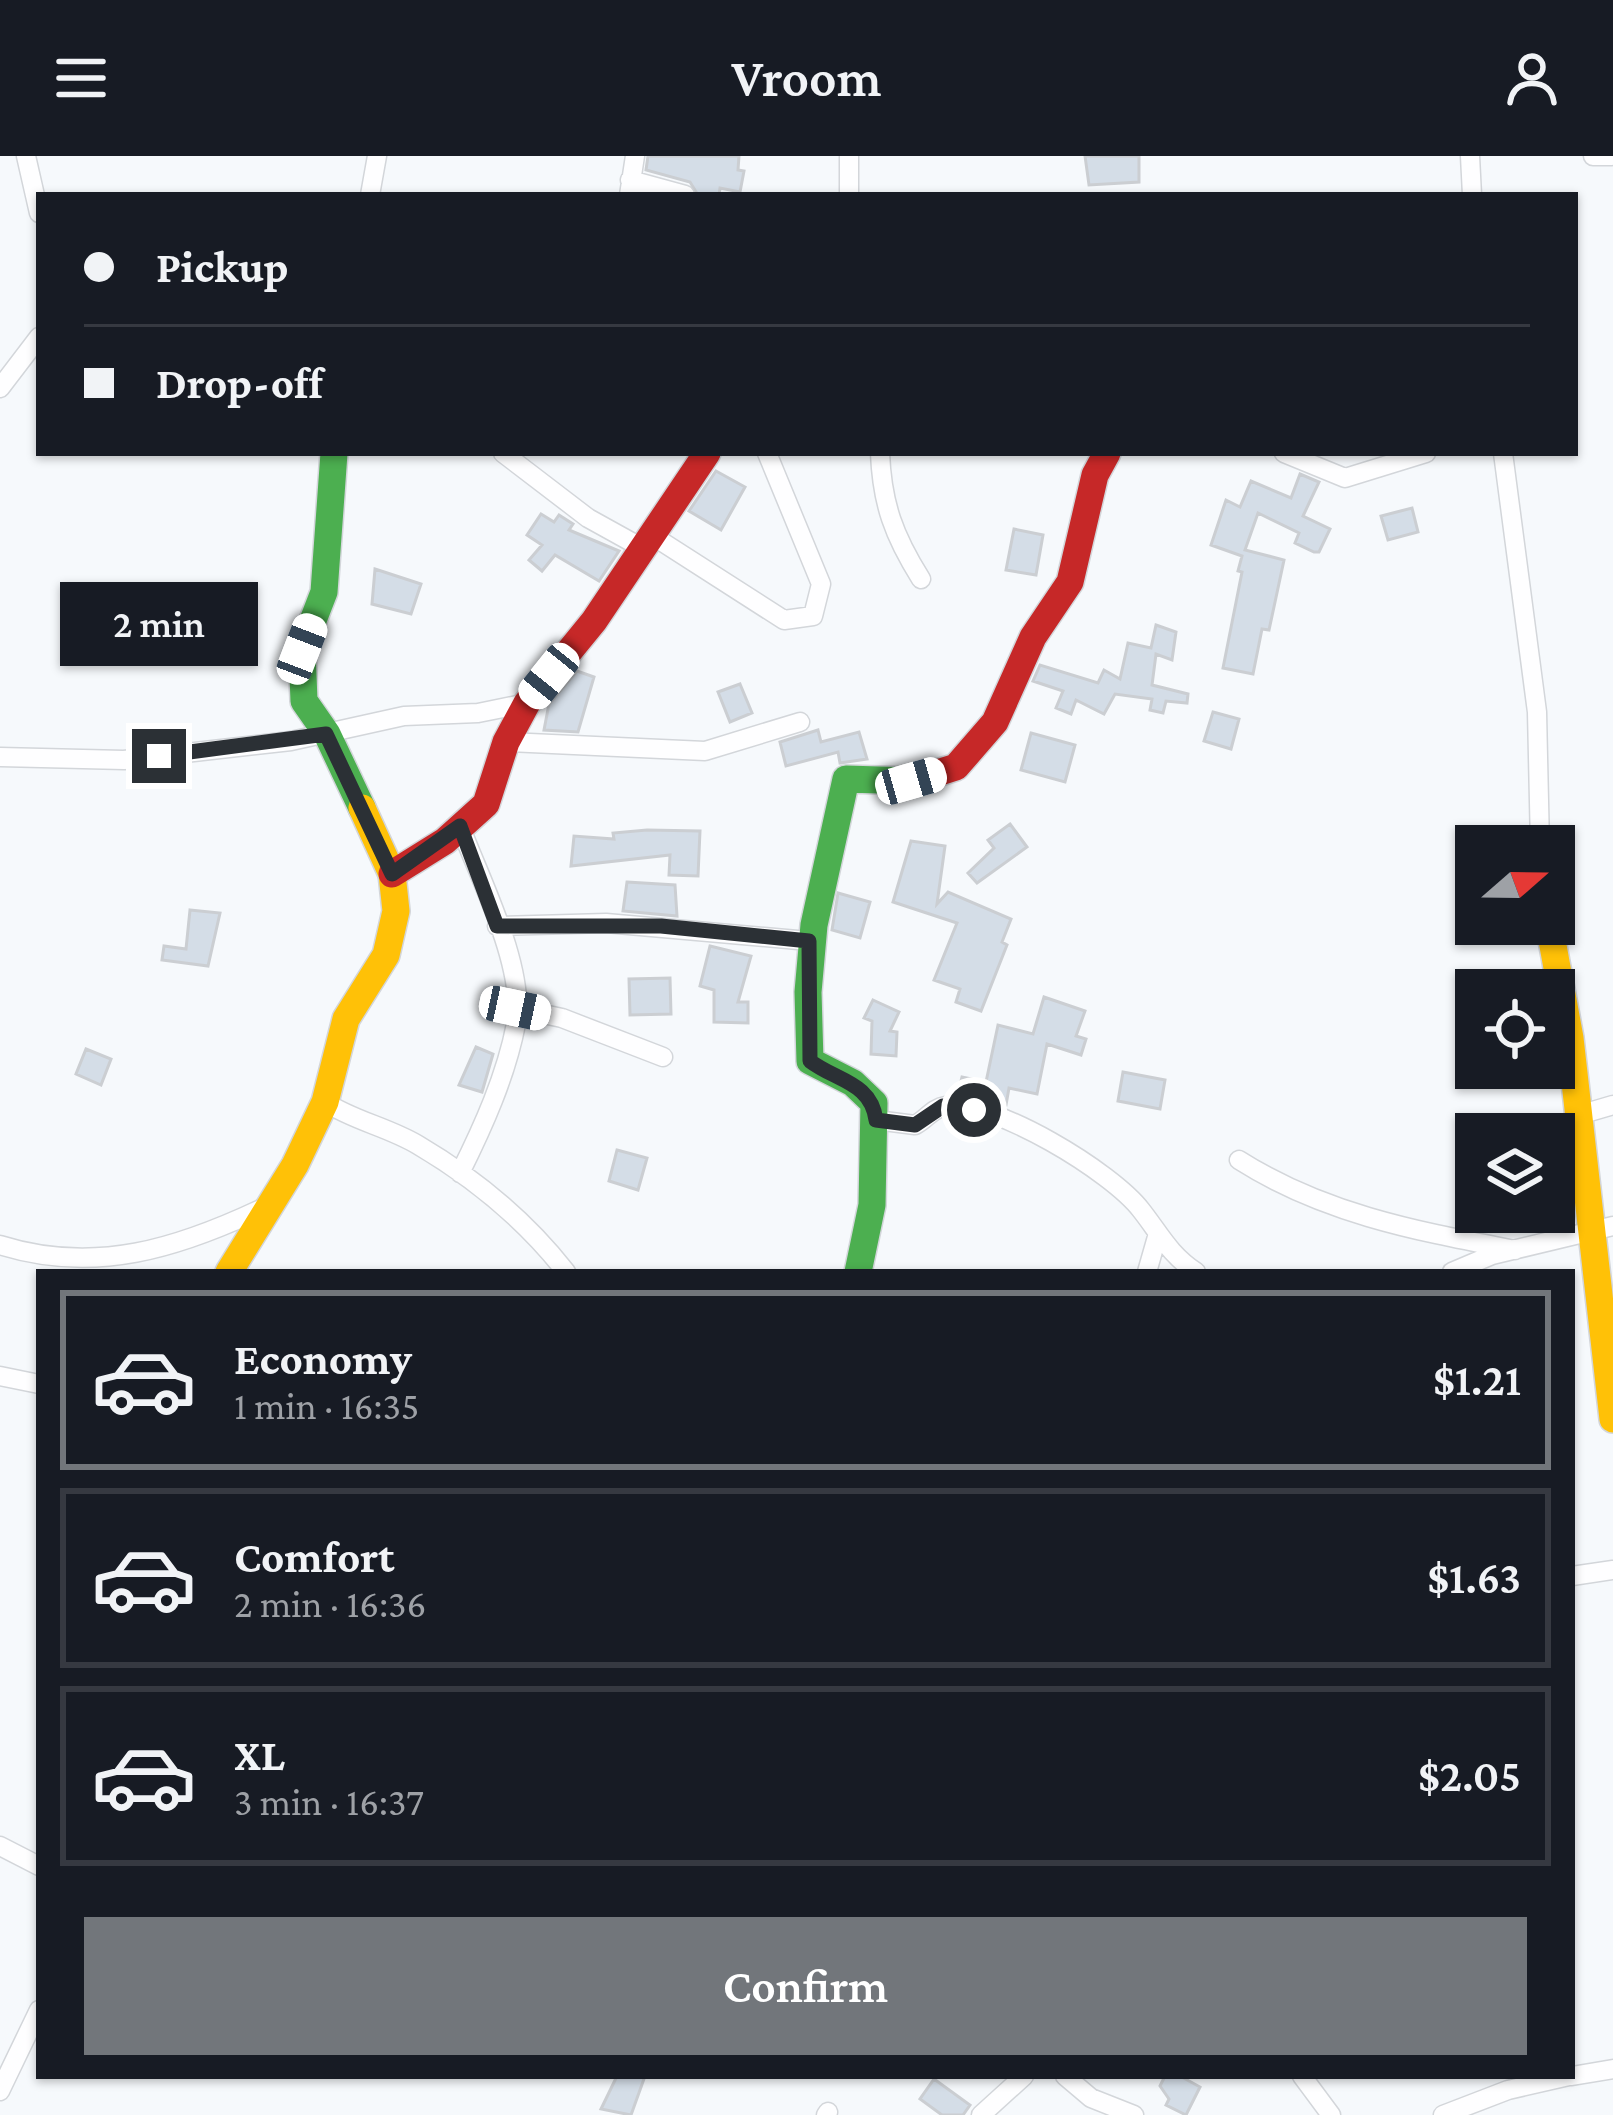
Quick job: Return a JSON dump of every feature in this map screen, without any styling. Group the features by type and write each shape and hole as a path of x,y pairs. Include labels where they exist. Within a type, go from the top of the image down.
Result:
{"street":[{"path":"26,156 36,200"},
{"path":"371,192 377,156"},
{"path":"635,156 629,187 664,192"},
{"path":"849,156 849,192"},
{"path":"1470,156 1472,192"},
{"path":"1593,156 1611,156"},
{"path":"0,388 36,341"},
{"path":"231,1269 295,1165 325,1102 346,1019 386,955 396,911 392,874 326,734 304,701 302,649 324,592 334,456"},
{"path":"507,456 588,518 648,543 784,620 813,616 820,584 768,456"},
{"path":"392,874 486,804 506,742 526,704 648,543 703,456"},
{"path":"880,456 880,495 921,579"},
{"path":"859,1269 872,1205 874,1103 853,1083 810,1061 809,941 846,779 911,781 956,767 995,722 1033,638 1070,583 1095,475 1105,456"},
{"path":"1291,456 1345,478 1416,456"},
{"path":"1503,456 1538,712 1540,825"},
{"path":"0,758 124,760 326,734 404,716 478,713 526,704"},
{"path":"506,742 705,751 800,722"},
{"path":"460,826 512,965 517,1021 486,1121 460,1173"},
{"path":"497,926 625,924 809,941"},
{"path":"1552,945 1602,1230 1613,1419"},
{"path":"515,1008 562,1018 663,1057"},
{"path":"325,1102 350,1119 415,1143 460,1173 508,1208 563,1269"},
{"path":"1579,1115 1613,1105"},
{"path":"876,1120 915,1125 932,1110 959,1106 1012,1119 1111,1181 1141,1210 1156,1237 1193,1269"},
{"path":"1239,1160 1324,1205 1404,1228 1515,1250"},
{"path":"0,1244 45,1257 130,1257 205,1236 266,1207"},
{"path":"1461,1269 1515,1250 1602,1230"},
{"path":"1148,1269 1156,1237"},
{"path":"0,1376 36,1383"},
{"path":"1575,1576 1613,1570"},
{"path":"0,1846 36,1864"},
{"path":"0,2091 36,2016"},
{"path":"1575,2075 1613,2069"},
{"path":"981,2115 1021,2079"},
{"path":"1068,2079 1103,2109 1134,2115"},
{"path":"1304,2079 1331,2115"},
{"path":"1443,2115 1508,2090 1557,2079"}],"building":[{"path":"648,156 739,156 738,170 744,171 740,192 720,188 719,192 696,192 690,182 646,170"},
{"path":"1085,156 1139,156 1139,182 1089,185"},
{"path":"716,471 745,487 721,530 689,511"},
{"path":"1300,474 1319,482 1303,516 1330,529 1319,552 1314,552 1295,543 1299,533 1258,513 1245,550 1284,560 1269,630 1262,629 1253,674 1223,668 1242,572 1238,571 1242,556 1211,545 1226,500 1240,507 1251,481 1291,498"},
{"path":"1412,508 1418,532 1388,540 1381,516"},
{"path":"541,514 554,522 559,515 573,524 569,530 619,551 599,581 555,555 542,571 529,560 542,545 527,535"},
{"path":"1014,529 1043,535 1036,575 1006,570"},
{"path":"375,569 421,584 411,614 372,604"},
{"path":"1156,625 1176,632 1172,660 1156,654 1152,685 1188,694 1187,703 1166,701 1163,713 1150,710 1152,699 1115,694 1104,714 1076,700 1071,714 1056,708 1063,691 1033,681 1040,665 1098,683 1104,670 1120,679 1128,643 1151,648"},
{"path":"577,671 594,677 578,732 544,730 549,704"},
{"path":"740,684 752,713 730,722 718,692"},
{"path":"1213,712 1239,719 1231,749 1204,741"},
{"path":"818,730 821,742 859,732 867,759 840,763 838,752 786,766 780,742"},
{"path":"1031,733 1075,745 1065,782 1021,770"},
{"path":"1010,824 1027,847 977,883 968,873 994,848 988,840"},
{"path":"700,831 698,876 669,875 670,855 571,866 574,836 614,839 613,833"},
{"path":"911,841 945,846 937,904 948,892 1011,919 1002,942 1007,945 981,1011 956,1002 960,989 934,980 957,923 893,902"},
{"path":"627,882 675,885 677,916 623,911"},
{"path":"838,893 870,902 860,938 832,930"},
{"path":"190,910 220,913 208,966 162,960 164,946 186,949"},
{"path":"710,946 751,956 738,1002 748,1002 748,1023 714,1022 714,990 700,986"},
{"path":"670,978 671,1014 630,1015 629,979"},
{"path":"1044,997 1085,1011 1076,1036 1086,1039 1081,1055 1047,1044 1037,1094 1009,1088 1006,1105 958,1093 962,1077 986,1082 998,1025 1033,1034"},
{"path":"873,1000 899,1012 890,1031 897,1032 896,1056 871,1054 872,1021 864,1018"},
{"path":"476,1047 493,1054 482,1092 459,1085"},
{"path":"86,1049 111,1059 101,1085 76,1074"},
{"path":"1123,1072 1165,1080 1160,1109 1118,1101"},
{"path":"617,1150 647,1158 638,1190 609,1181"},
{"path":"616,2079 644,2079 631,2115 601,2109"},
{"path":"934,2079 970,2105 963,2115 942,2115 920,2099"},
{"path":"1164,2079 1185,2079 1200,2087 1186,2115 1166,2105 1169,2099 1160,2086"}],"traffic: fast":[{"path":"334,456 324,592 302,649 304,701 327,734 362,808"},
{"path":"859,1269 872,1205 874,1103 853,1083 810,1061 808,992 814,925 846,779 912,781"}],"traffic: slow":[{"path":"231,1269 295,1165 325,1102 346,1019 386,955 396,911 392,874 362,808"},
{"path":"1553,945 1570,1038 1613,1419"}],"traffic: jam":[{"path":"392,874 445,841 486,804 506,742 527,703 594,621 705,456"},
{"path":"912,781 956,767 995,722 1033,637 1070,582 1095,475 1105,456"}],"route":[{"path":"159,756 326,734 392,874 445,841 460,826 497,926 560,922 661,926 809,941 810,1061 853,1083 874,1103 876,1120 915,1125 943,1106 974,1110"}]}
